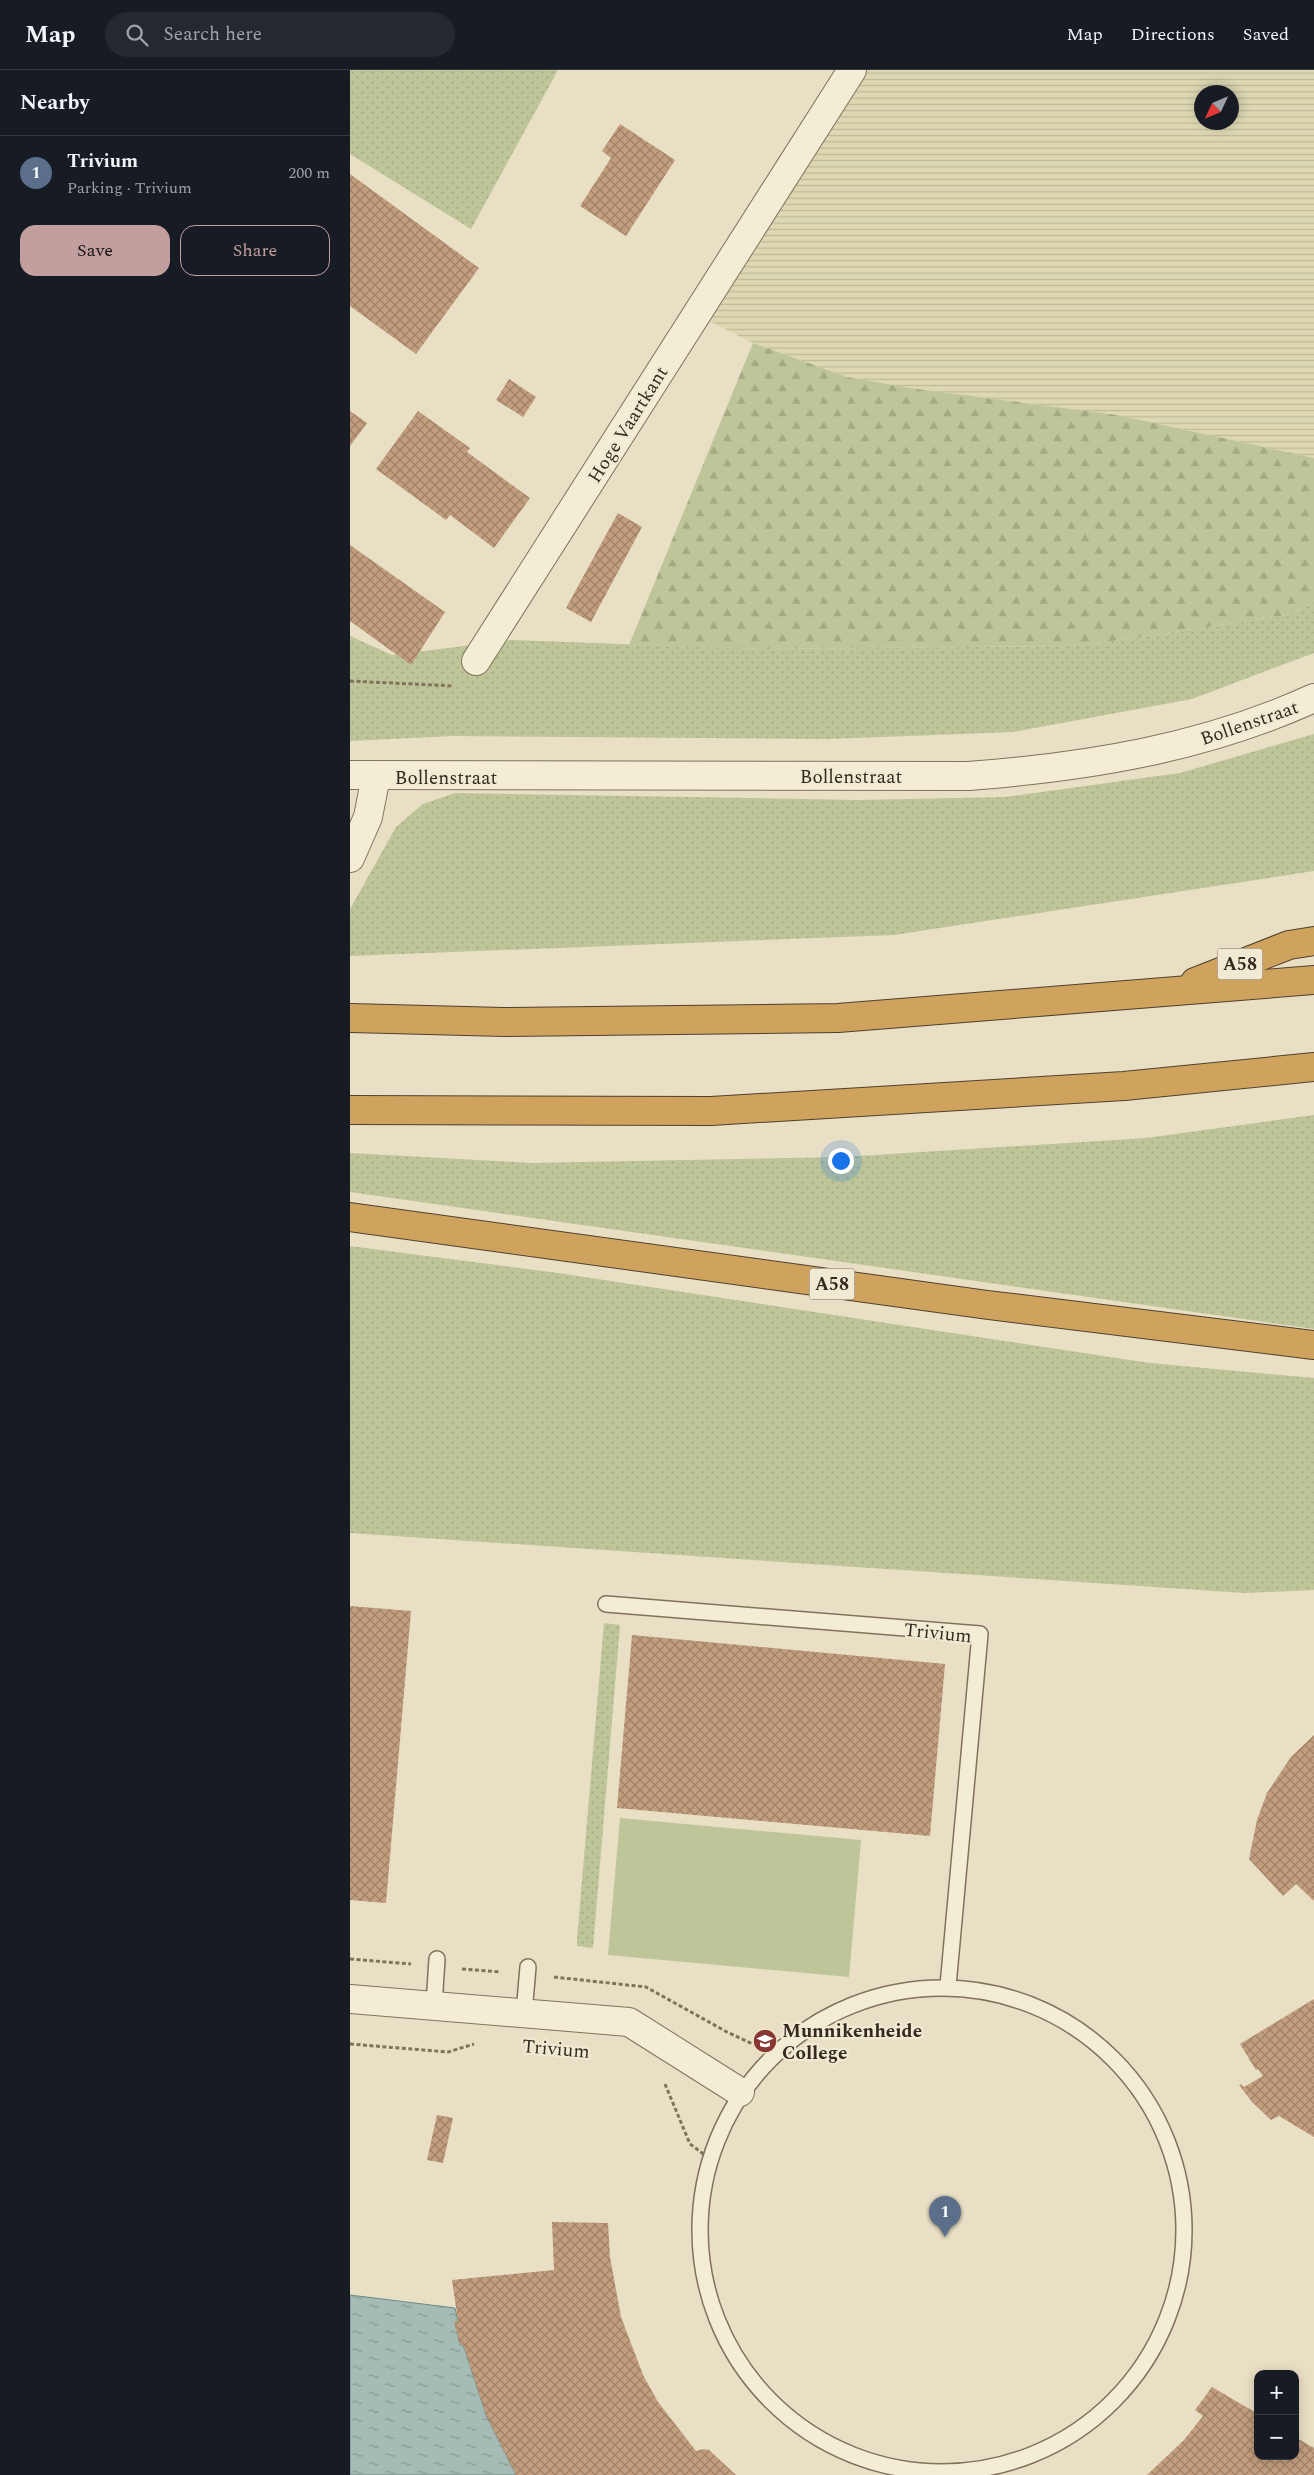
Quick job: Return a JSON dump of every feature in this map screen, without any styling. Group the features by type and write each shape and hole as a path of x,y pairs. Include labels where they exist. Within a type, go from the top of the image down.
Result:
{"highway":[{"name":"A58","path":"1167,993 1289,945 1314,941"},
{"name":"A58","path":"350,1018 514,1022 838,1018 1314,980"},
{"path":"350,1110 711,1111 1124,1086 1314,1067"},
{"name":"A58","path":"350,1217 988,1305 1314,1345"}],"street":[{"name":"Hoge Vaartkant","path":"476,661 852,70"},
{"name":"Bollenstraat","path":"363,776 958,776 1035,771 1161,751 1247,726 1314,698"},
{"path":"350,858 366,823 363,776"},
{"name":"Trivium","path":"350,1999 629,2022 740,2092"}],"lane":[{"name":"Trivium","path":"606,1604 980,1634 948,1986"},
{"path":"434,2005 438,1959"},
{"path":"524,2013 528,1967"},
{"path":"948,1986 1021,2000 1088,2036 1141,2089 1174,2156 1186,2229 1175,2302 1142,2369 1092,2423 1027,2459 954,2474 880,2466 812,2436 756,2388 717,2324 699,2252 704,2178 718,2134 740,2092 780,2047 830,2013 888,1992 948,1986"}],"path":[{"path":"350,681 453,686 476,661"},
{"path":"350,2044 448,2052 483,2042"},
{"path":"658,2078 665,2084 690,2144 710,2159"}],"shaded area":[{"path":"867,70 1314,70 1314,458 1117,415 910,388 847,377 753,343 709,321 765,226"}],"green space":[{"path":"350,70 558,70 471,229 350,154"},
{"path":"753,343 847,377 910,388 1117,415 1314,458 1314,602 1287,615 1079,646 761,649 629,645"},
{"path":"1314,602 1314,653 1192,699 1013,732 829,739 454,736 350,741 350,636 392,655 511,640 761,649 1079,646 1287,615"},
{"path":"1314,734 1314,871 894,935 350,956 350,909 396,827 423,804 455,793 858,800 1006,797 1180,773"},
{"path":"1314,1115 1314,1329 350,1192 350,1153 531,1163 842,1157 1146,1138"},
{"path":"350,1246 558,1273 1150,1363 1314,1378 1314,1590 1244,1593 350,1533"},
{"path":"604,1623 620,1625 593,1948 577,1946 577,1939"},
{"path":"620,1818 861,1840 849,1977 608,1955"}],"water":[{"path":"350,2295 455,2308 458,2321 455,2322 460,2345 463,2345 465,2350 486,2415 516,2475 350,2475"}],"building":[{"path":"620,124 675,160 626,236 580,206 611,158 602,151"},
{"path":"350,174 479,268 416,354 350,306"},
{"path":"509,379 536,397 523,417 496,400"},
{"path":"350,411 367,423 350,446"},
{"path":"418,411 470,448 467,452 530,498 494,548 450,515 446,520 376,469"},
{"path":"618,513 642,527 591,622 566,608"},
{"path":"350,545 445,612 411,665 350,621"},
{"path":"350,1606 411,1611 386,1903 350,1900"},
{"path":"632,1635 945,1664 930,1836 617,1808"},
{"path":"1314,1735 1314,1901 1296,1884 1283,1896 1249,1859 1257,1820 1267,1793 1291,1757"},
{"path":"1314,1999 1314,2137 1279,2116 1271,2120 1252,2102 1239,2085 1241,2084 1244,2087 1263,2076 1258,2069 1256,2070 1240,2044"},
{"path":"437,2115 453,2118 443,2163 427,2160"},
{"path":"552,2222 608,2223 610,2257 621,2317 643,2375 658,2402 696,2451 709,2450 736,2475 516,2475 486,2415 465,2350 463,2345 460,2345 454,2321 458,2321 452,2280 554,2270"},
{"path":"1212,2387 1254,2412 1254,2460 1299,2460 1299,2439 1314,2448 1314,2475 1147,2475 1184,2440 1203,2416 1195,2410"}],"place":[{"name":"Munnikenheide College","path":"765,2041"},
{"name":"Trivium","path":"945,2237"}]}
